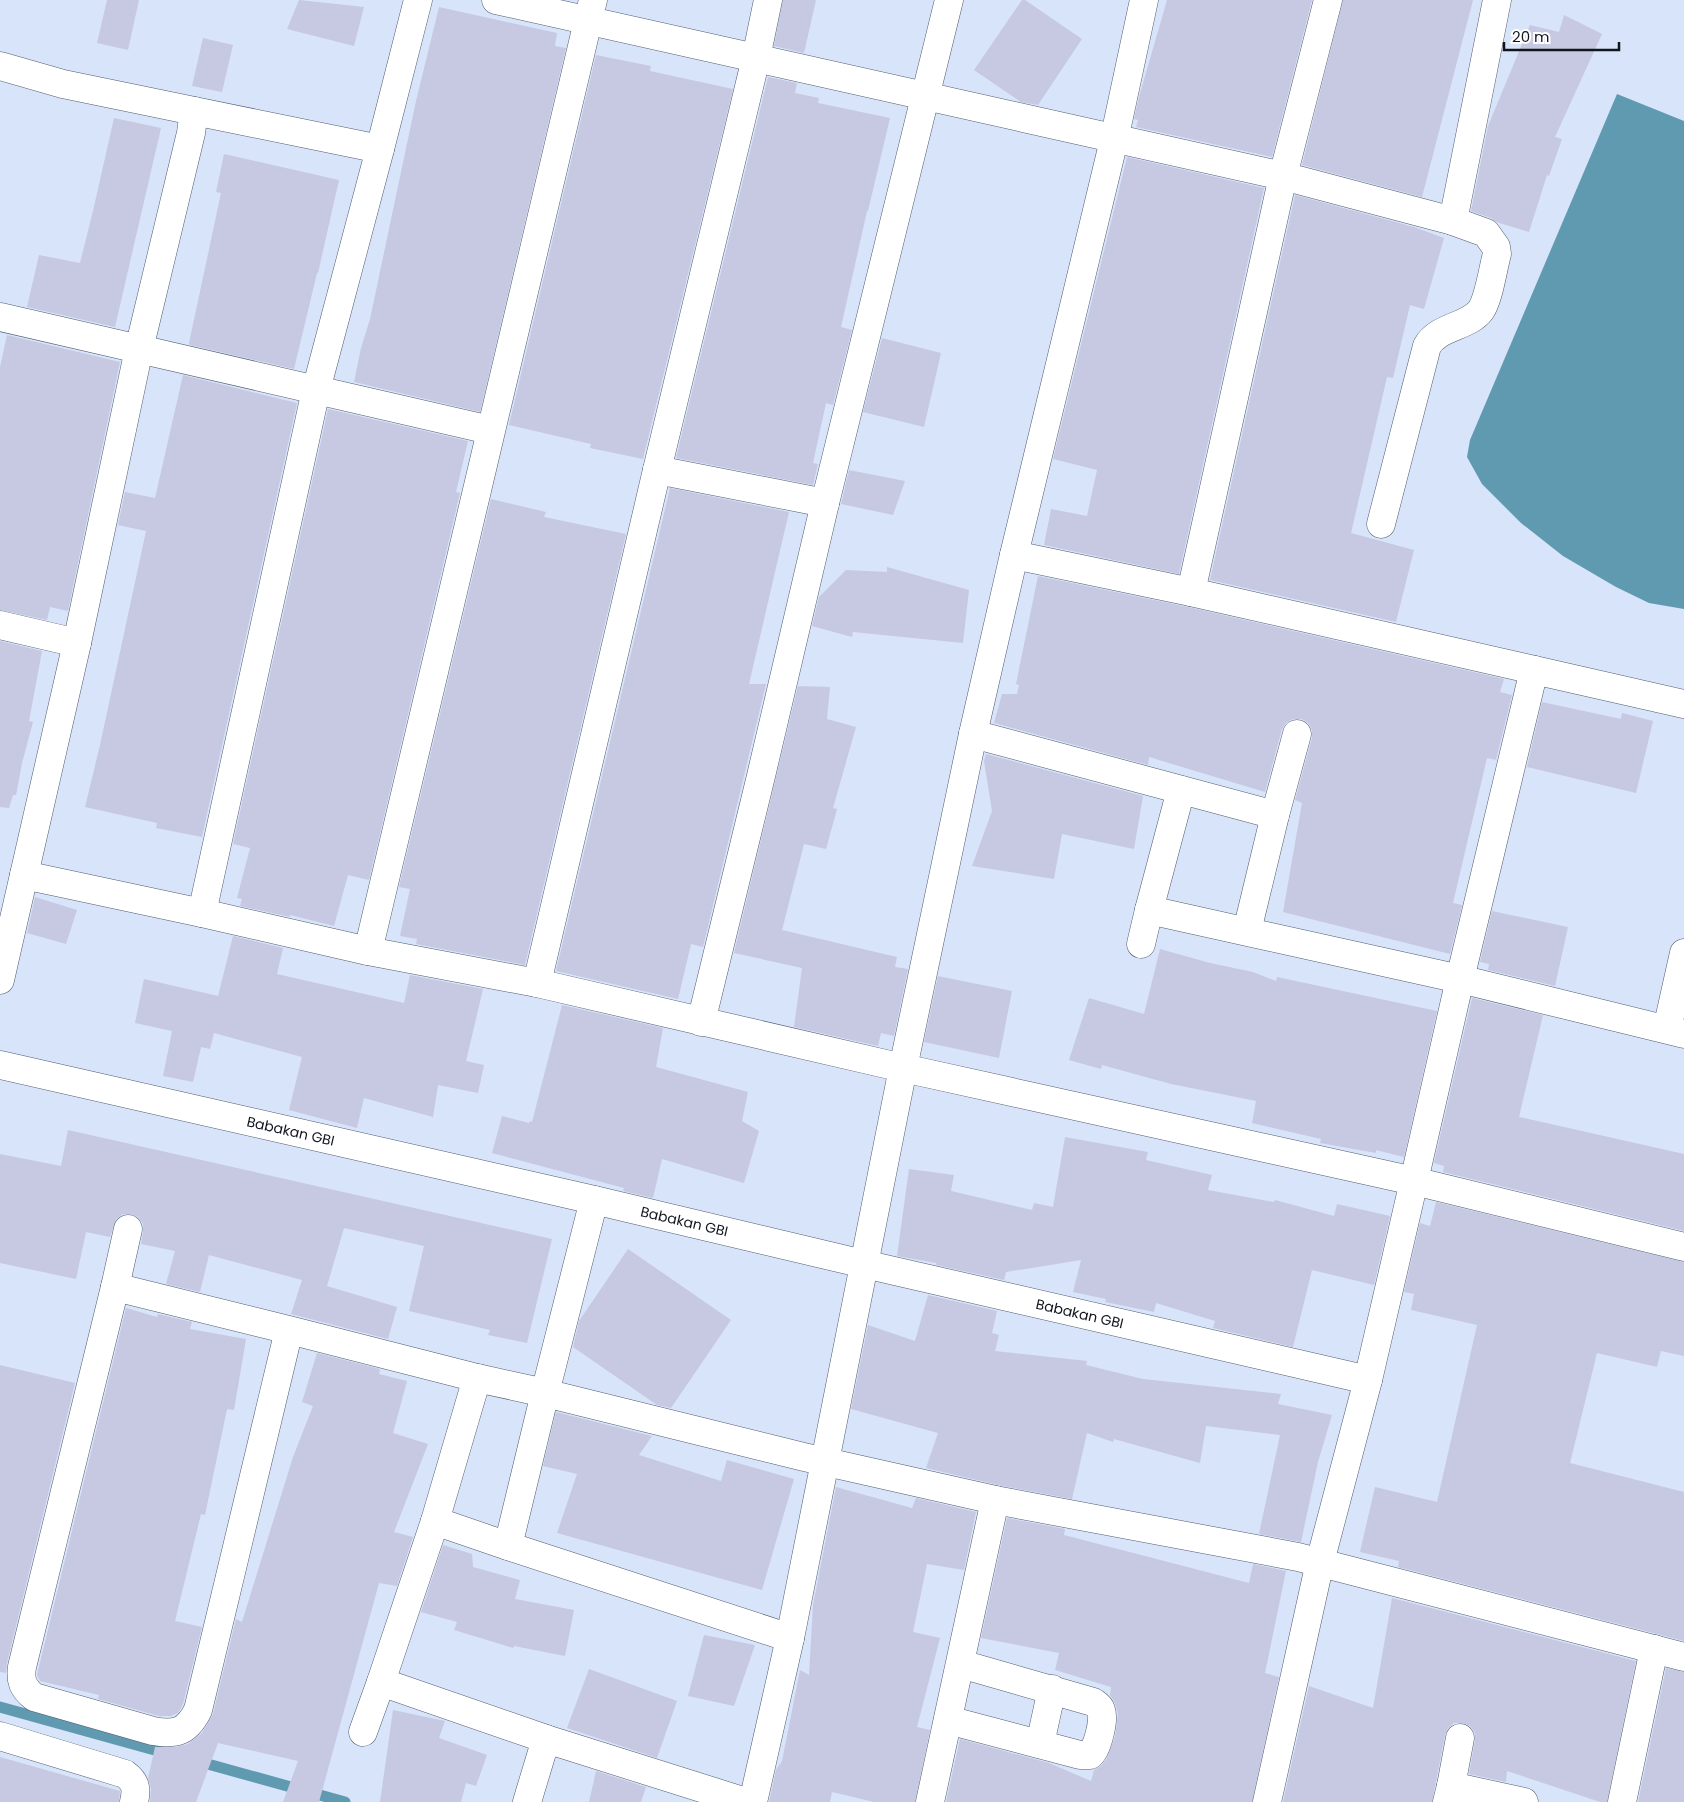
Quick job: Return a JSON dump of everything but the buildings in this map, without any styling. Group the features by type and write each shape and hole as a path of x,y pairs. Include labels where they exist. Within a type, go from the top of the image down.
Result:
{"street":[{"path":"202,913 316,390 418,0"},
{"path":"496,0 591,10 756,58 1114,140 1283,176 1452,221 1486,234 1496,247 1497,254 1485,302 1476,315 1438,334 1430,340 1427,346 1381,524"},
{"path":"537,983 756,58 768,0"},
{"path":"701,1022 825,503 949,0"},
{"path":"753,1802 790,1638 903,1068 973,734 1114,140 1144,0"},
{"path":"1191,592 1283,176 1328,0"},
{"path":"1452,221 1497,0"},
{"path":"368,951 591,10"},
{"path":"0,66 63,84 380,149"},
{"path":"0,980 77,643 139,349 191,133 194,111"},
{"path":"0,317 490,430"},
{"path":"657,470 825,503"},
{"path":"1014,555 1191,592 1684,704"},
{"path":"0,625 77,643"},
{"path":"1267,1802 1320,1562 1368,1380 1460,979 1534,670"},
{"path":"973,734 1275,815"},
{"path":"1247,931 1297,734"},
{"path":"1141,944 1181,790"},
{"path":"24,875 368,951 537,983 903,1068 1414,1181 1684,1246"},
{"path":"1149,910 1460,979 1675,1031 1684,953"},
{"name":"Babakan GBI","path":"0,1064 1368,1380"},
{"path":"508,1546 594,1200"},
{"path":"128,1229 21,1676 22,1684 34,1697 168,1734 181,1730 192,1722 198,1710 289,1330"},
{"path":"115,1287 477,1378 826,1462 995,1500 1320,1562 1684,1657"},
{"path":"363,1732 436,1520 477,1378"},
{"path":"930,1802 995,1500"},
{"path":"436,1520 508,1546 790,1638"},
{"path":"1622,1802 1654,1650"},
{"path":"948,1720 1080,1755 1090,1755 1096,1748 1102,1717 1102,1711 1098,1705 1052,1689 961,1664"},
{"path":"381,1682 546,1739 746,1802"},
{"path":"1040,1744 1052,1689"},
{"path":"0,1736 125,1774 136,1786 134,1802"},
{"path":"1460,1738 1449,1794 1524,1802"},
{"path":"527,1802 546,1739"}],"water":[{"path":"1617,94 1684,121 1684,609 1649,603 1616,587 1563,556 1521,523 1482,484 1467,457 1470,440"}],"waterway":[{"path":"0,1707 169,1754"},
{"path":"197,1761 345,1802"}]}
